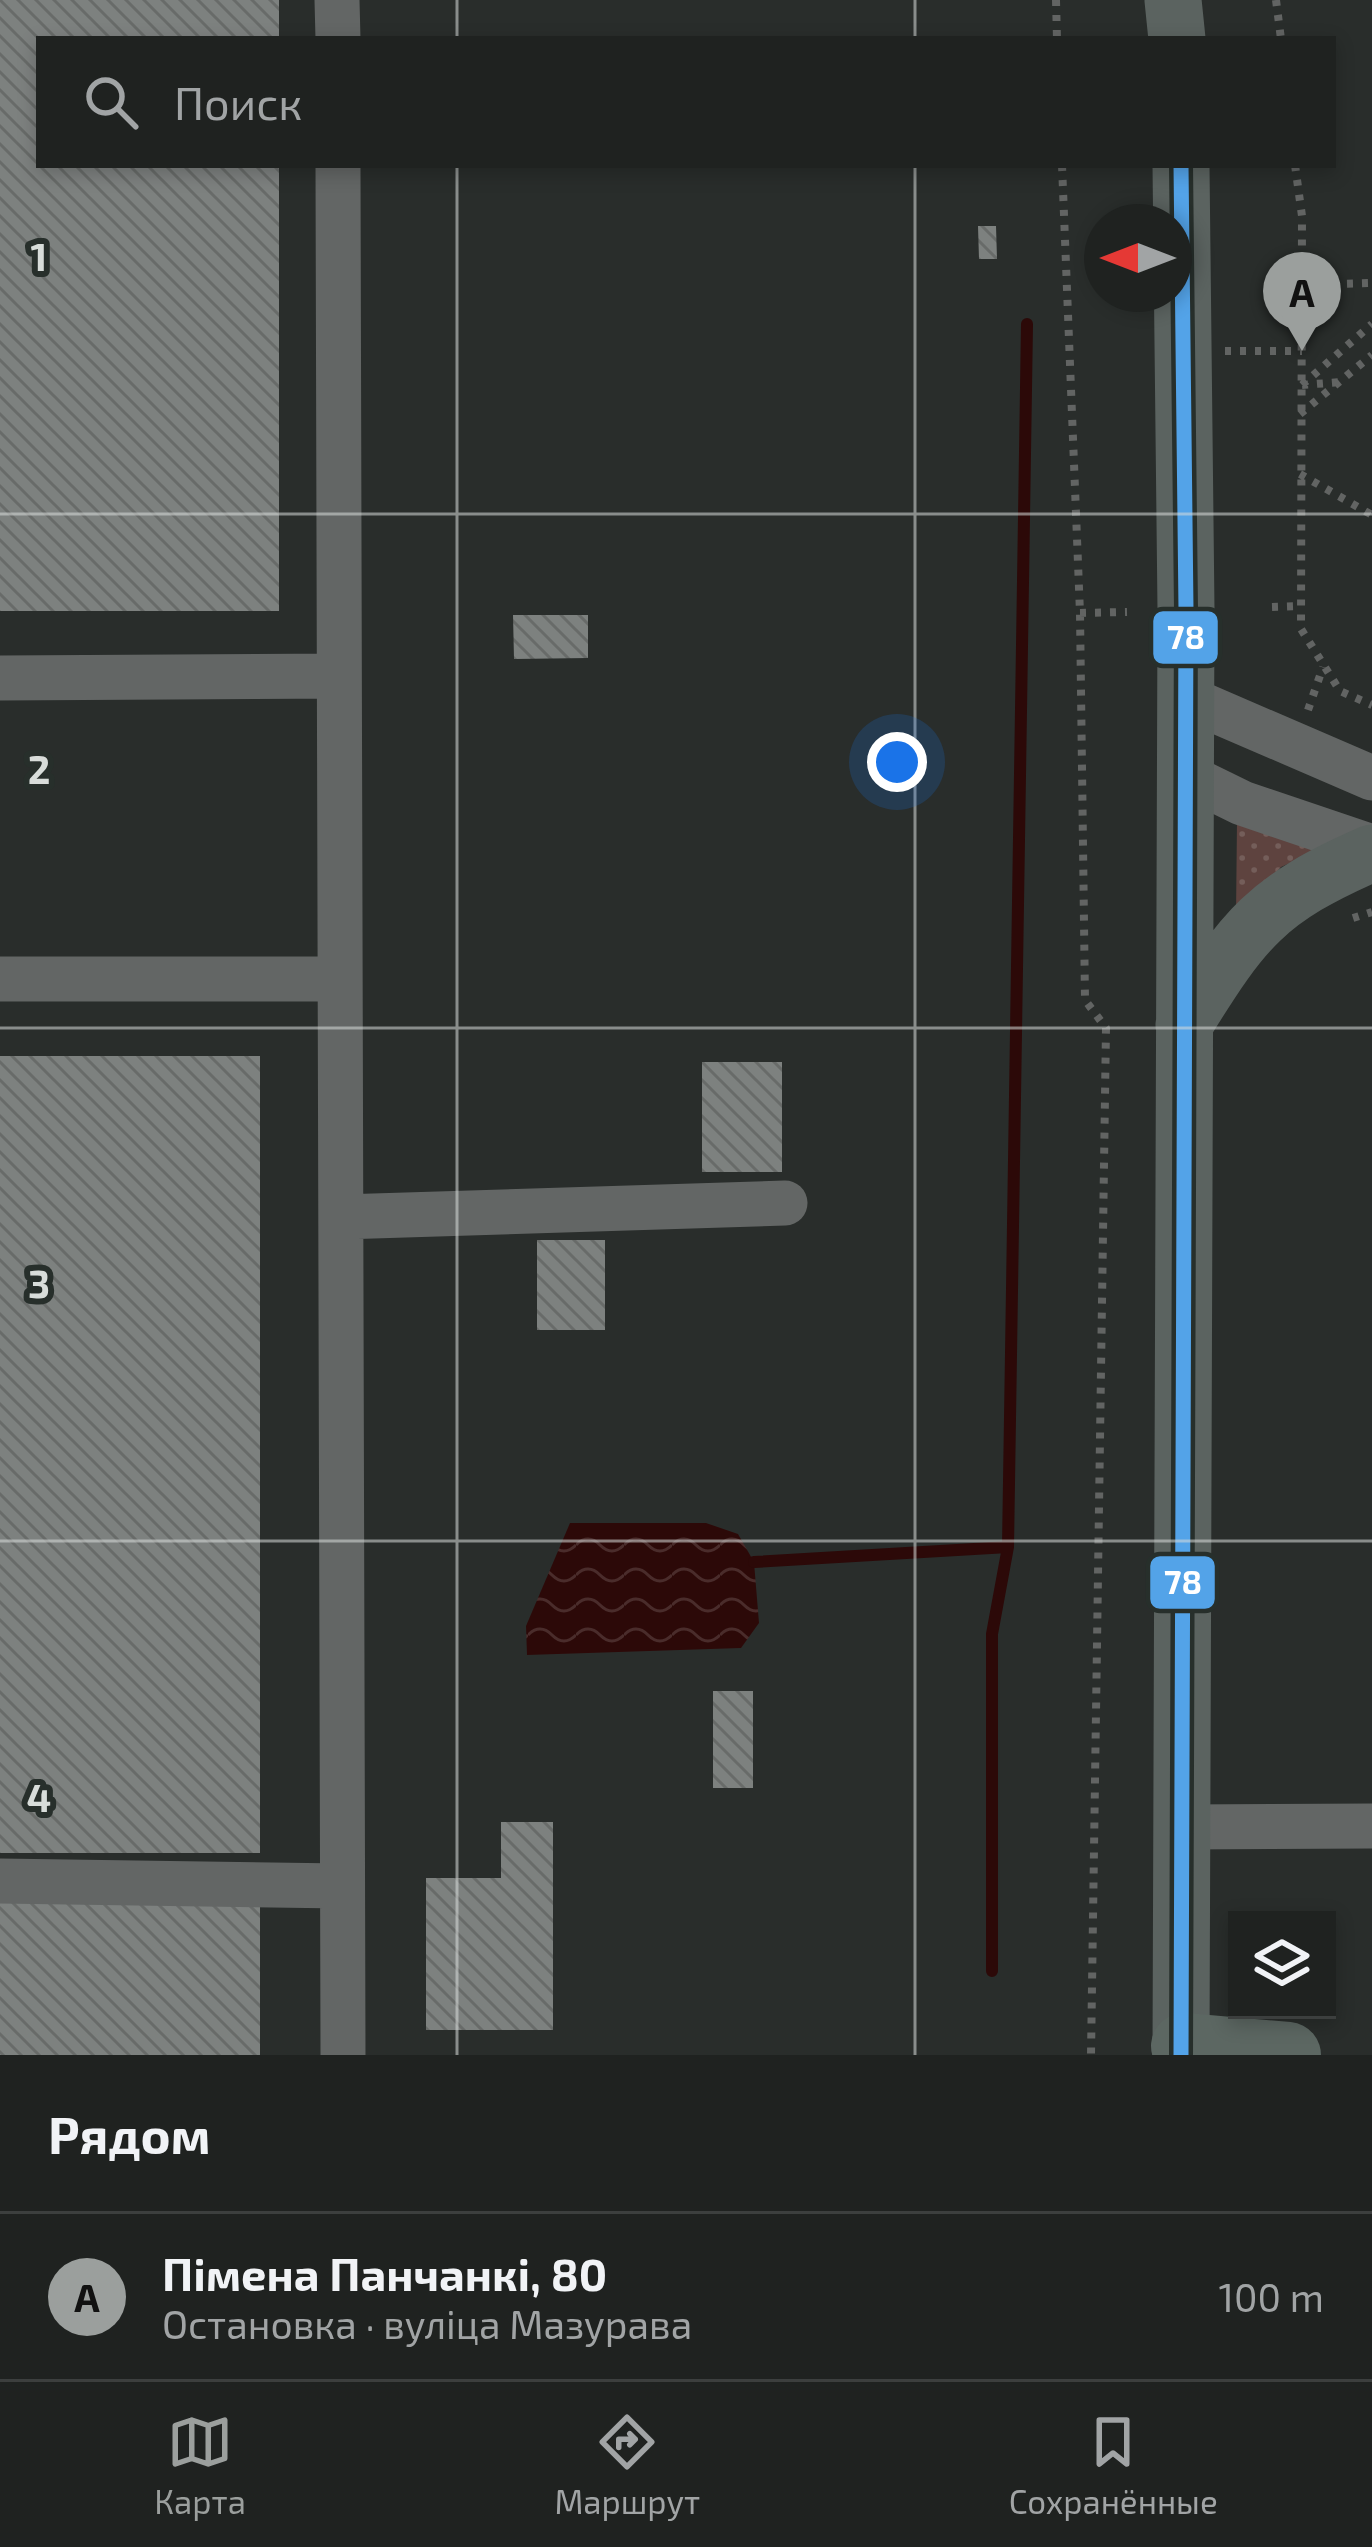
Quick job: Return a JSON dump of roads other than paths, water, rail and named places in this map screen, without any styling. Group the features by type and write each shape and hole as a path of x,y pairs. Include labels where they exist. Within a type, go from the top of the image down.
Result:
{"highway":[{"path":"1184,2052 1288,2055"}],"main road":[{"path":"1173,0 1178,36"},
{"path":"1181,168 1184,2052"},
{"path":"1184,1025 1223,962 1267,908 1372,850"}],"street":[{"path":"338,0 338,36"},
{"path":"338,168 343,2055"},
{"path":"0,678 339,676"},
{"path":"1184,698 1372,778"},
{"path":"1183,775 1242,803 1372,850"},
{"path":"0,979 340,979"},
{"path":"341,1217 784,1203"},
{"path":"1184,1827 1372,1826"},
{"path":"0,1881 342,1886"}],"water":[{"path":"570,1523 706,1523 738,1534 754,1562 759,1623 741,1648 527,1655 526,1626"}],"waterway":[{"path":"992,1971 992,1634 1008,1547 1027,324"},
{"path":"754,1562 1008,1547"}],"place":[{"name":"Пімена Панчанкі, 80","path":"1302,351"}]}
